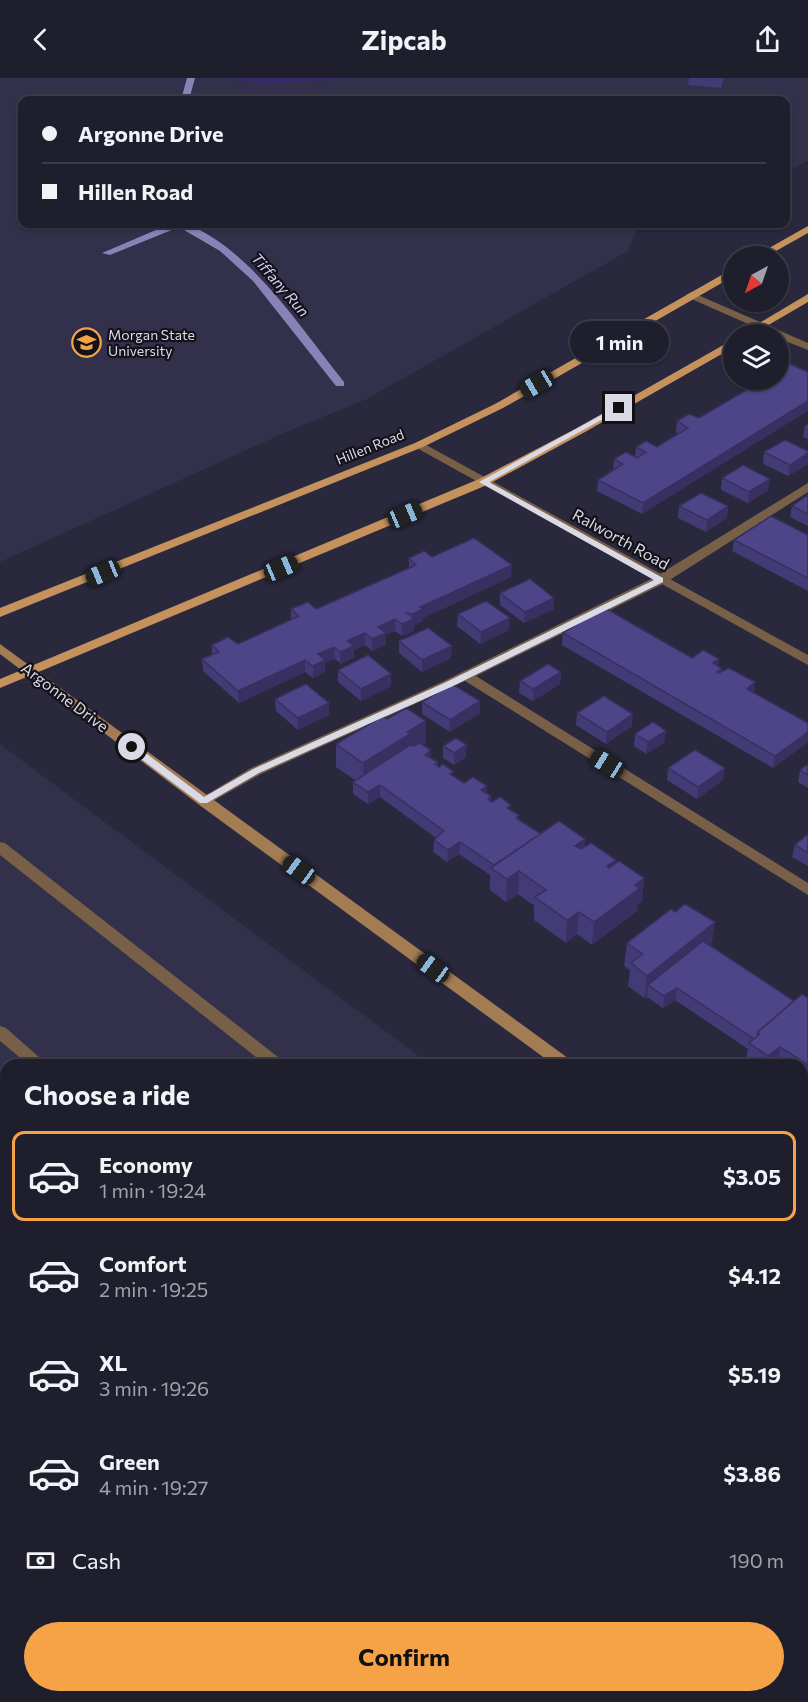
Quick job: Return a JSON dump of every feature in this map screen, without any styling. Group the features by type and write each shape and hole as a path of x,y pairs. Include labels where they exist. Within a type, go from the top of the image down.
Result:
{"main road":[{"path":"778,246 808,230"},
{"name":"Hillen Road","path":"0,613 419,445 499,406 723,277"},
{"path":"763,324 808,297"},
{"path":"0,684 483,482 581,430 723,348"},
{"name":"Argonne Drive","path":"0,648 204,801 558,1059"}],"street":[{"path":"691,295 756,324"},
{"path":"789,339 808,347"},
{"name":"Ralworth Road","path":"419,445 808,661"},
{"path":"204,801 256,771 466,676 660,580 808,488"},
{"path":"466,676 808,890"},
{"path":"0,847 269,1059"},
{"path":"0,1032 33,1059"}],"shaded area":[{"path":"0,78 808,78 808,161 790,170 790,96 18,96 18,228 637,228 628,251 367,399 293,429 0,562"},
{"path":"229,78 349,78 263,85"},
{"path":"0,744 423,1059 0,1059"}],"building":[{"path":"789,365 808,372 808,401 643,503 598,480 623,464 614,459 626,452 637,458 646,452 636,447 646,441 657,447 688,428 677,421 689,414 699,418 747,390 789,390"},
{"path":"785,440 808,453 790,465 764,452"},
{"path":"743,465 770,479 749,492 722,478"},
{"path":"701,493 728,506 707,520 679,506"},
{"path":"808,495 808,514 792,506"},
{"path":"771,516 808,535 808,578 734,540"},
{"path":"474,538 512,565 420,607 423,609 413,614 407,613 414,619 402,624 395,619 378,627 386,633 372,639 365,633 347,641 354,646 340,652 334,647 318,654 325,660 313,666 305,660 238,691 202,659 219,652 212,645 228,637 238,644 299,616 291,609 308,602 316,609 416,565 409,558 424,551 432,557"},
{"path":"530,579 554,598 525,612 500,593"},
{"path":"486,601 510,618 481,632 458,614"},
{"path":"603,607 692,658 703,650 719,659 713,663 722,669 717,672 729,668 755,682 747,689 808,723 808,732 775,756 563,633"},
{"path":"428,628 452,646 422,660 399,641"},
{"path":"368,655 391,674 361,689 338,670"},
{"path":"548,664 561,672 533,689 520,681"},
{"path":"306,684 329,703 298,718 275,699"},
{"path":"452,684 480,701 450,720 422,702"},
{"path":"604,696 633,714 607,732 577,713"},
{"path":"406,708 426,721 407,732 410,734 363,763 336,744 383,716 387,719"},
{"path":"653,722 666,731 648,742 635,734"},
{"path":"456,738 467,745 454,753 443,746"},
{"path":"420,743 431,750 425,755 438,762 435,764 439,767 443,764 454,772 450,774 464,783 473,777 487,786 481,790 491,796 488,799 492,802 500,797 511,805 507,808 519,815 516,818 541,834 494,865 460,842 448,850 434,840 444,831 380,785 368,792 353,782 410,745"},
{"path":"695,750 725,768 698,787 668,768"},
{"path":"808,764 808,775 800,770"},
{"path":"559,821 585,839 575,846 581,849 591,843 616,860 607,866 609,868 619,861 644,878 635,885 640,888 594,922 579,912 567,920 535,897 546,890 519,871 507,879 491,868"},
{"path":"808,834 808,853 795,845"},
{"path":"685,904 715,922 647,976 631,963 643,954 627,943 671,909 675,912"},
{"path":"703,941 794,1001 758,1032 754,1039 677,988 664,996 648,985"},
{"path":"802,994 808,998 808,1059 799,1059 780,1047 768,1056 749,1043 760,1034 758,1032"}],"waterway":[{"name":"Tiffany Run","path":"186,96 191,78"},
{"path":"107,253 167,228"},
{"name":"Tiffany Run","path":"188,228 223,249 256,279 340,384"}],"place":[{"name":"Morgan State University","path":"87,343"}],"route":[{"path":"132,747 204,801 256,771 447,685 660,580 483,482 537,455 619,408"}]}
